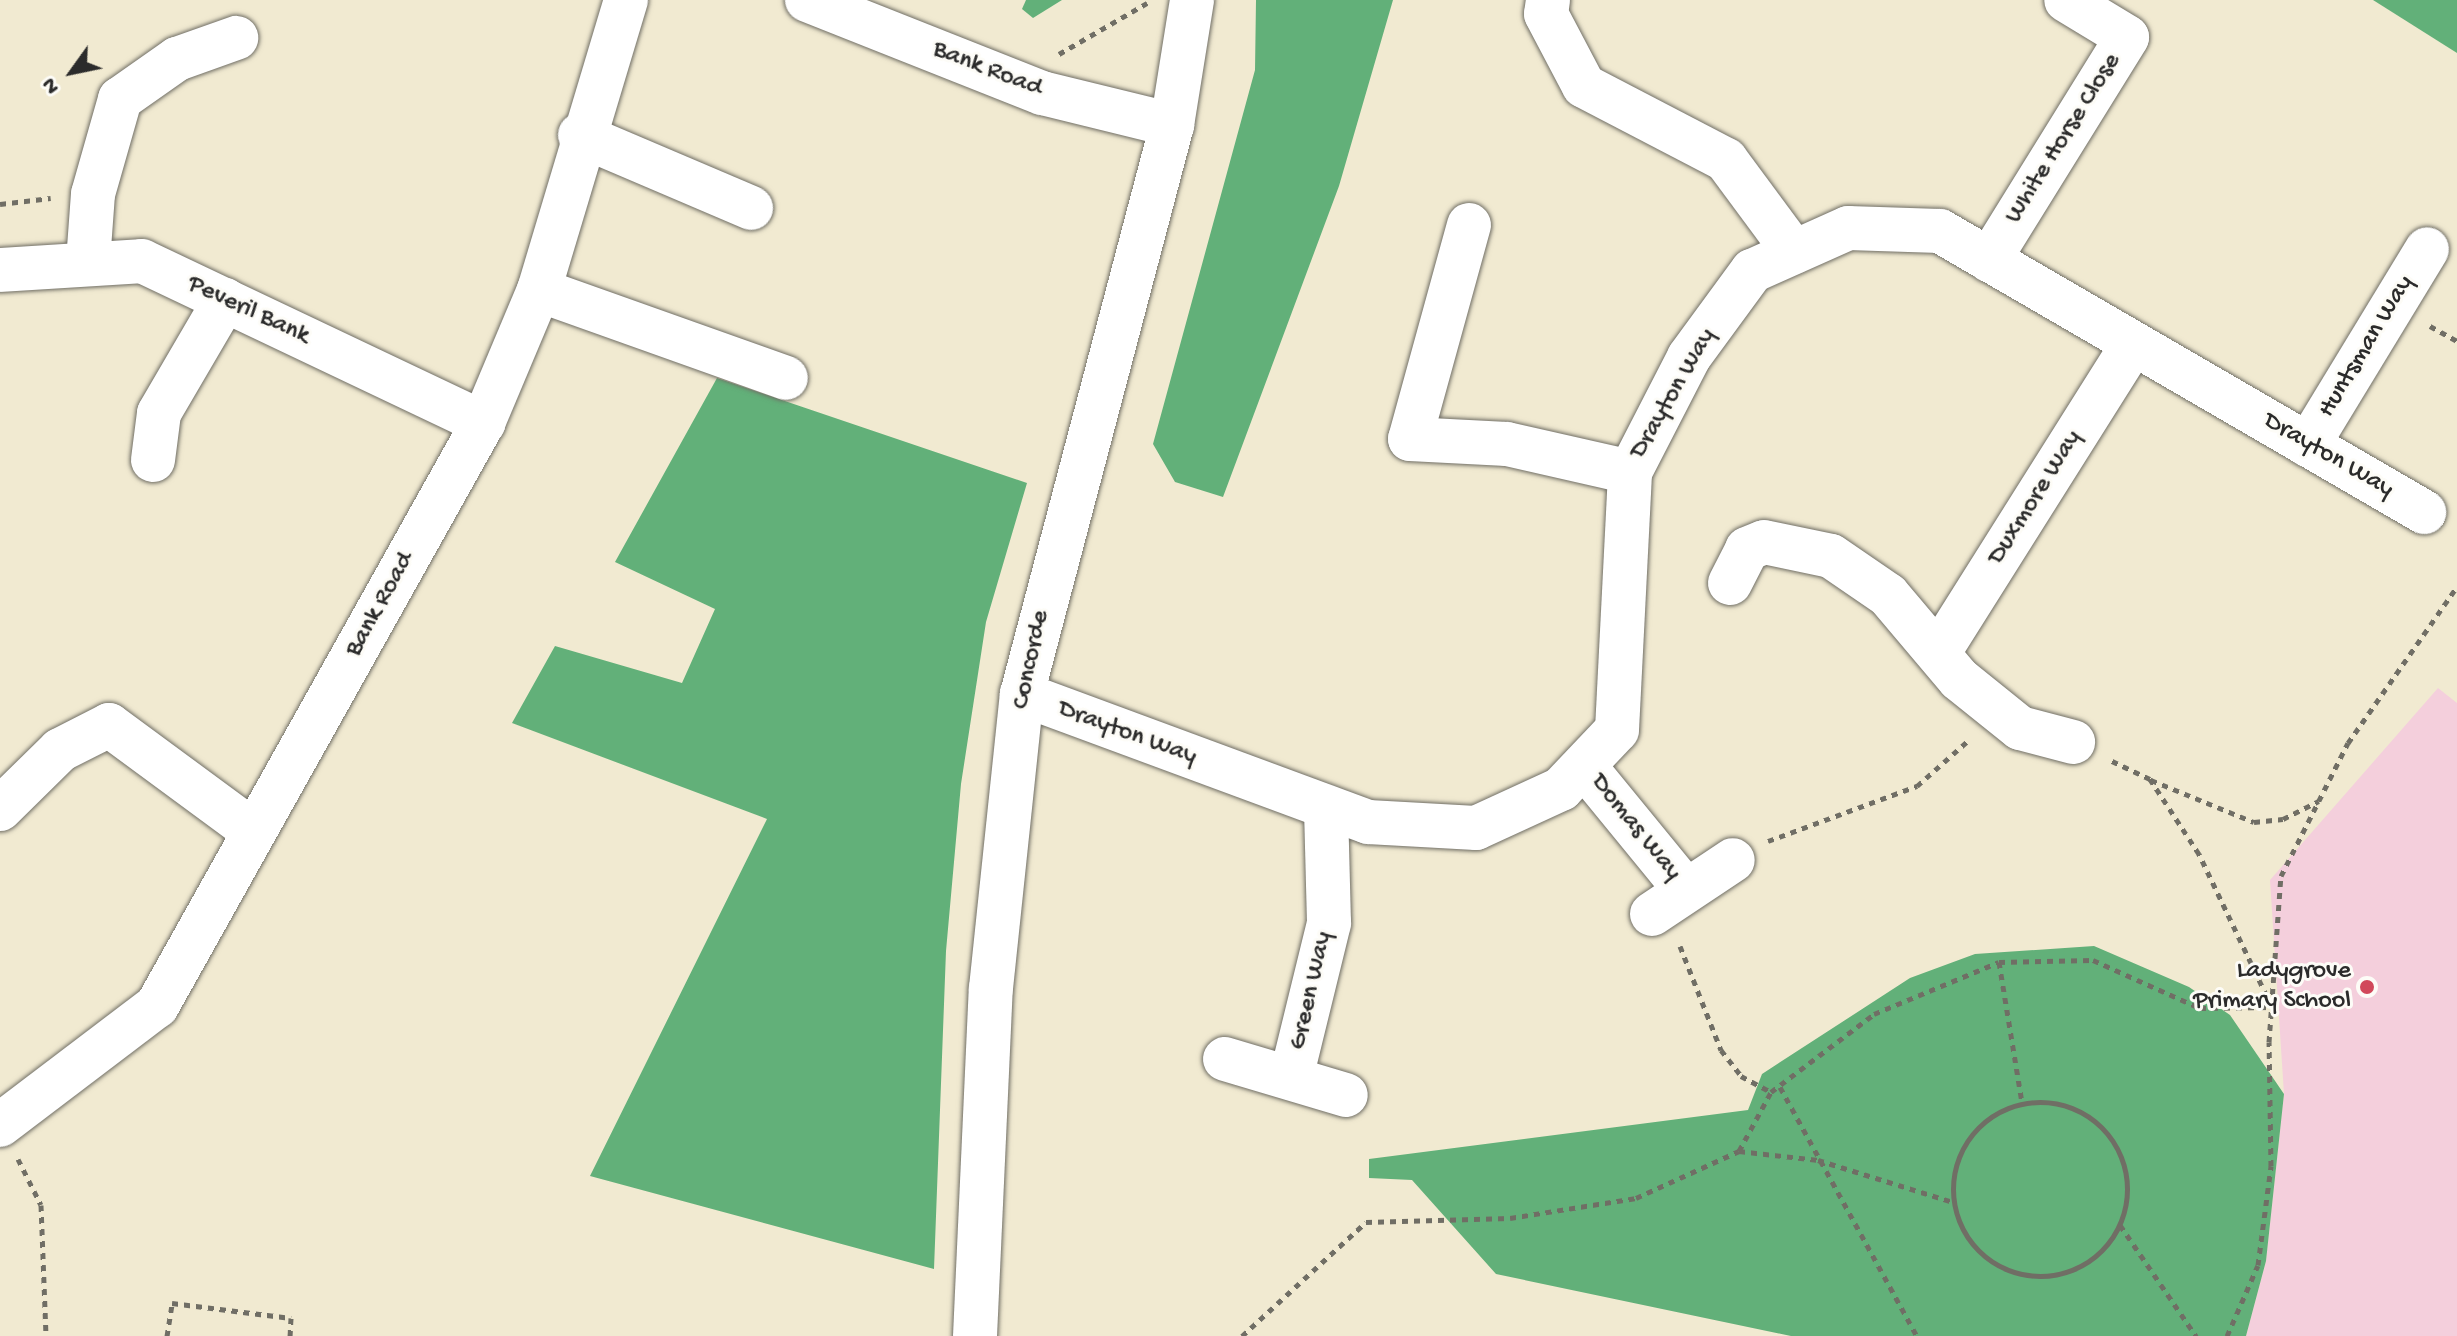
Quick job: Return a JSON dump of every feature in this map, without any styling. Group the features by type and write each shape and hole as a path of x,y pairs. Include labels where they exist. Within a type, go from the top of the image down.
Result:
{"street":[{"name":"Bank Road","path":"6,1123 157,1006 483,423 539,290 580,135 626,0"},
{"name":"Bank Road","path":"807,0 1042,93 1172,125"},
{"name":"Concorde","path":"975,1336 992,972 1022,694 1172,125 1192,0"},
{"path":"1548,0 1546,14 1584,86 1726,160 1794,252"},
{"name":"White Horse Close","path":"1989,260 2127,37 2066,0"},
{"path":"88,262 93,194 120,99 132,84 236,38"},
{"path":"580,135 751,208"},
{"path":"1469,225 1410,439 1507,444 1630,472"},
{"name":"Drayton Way","path":"1022,694 1368,822 1476,828 1561,789 1617,730 1630,472 1689,357 1752,271 1848,228 1940,231 2424,512"},
{"name":"Huntsman Way","path":"2308,445 2427,249"},
{"name":"Peveril Bank","path":"0,270 88,262 142,261 483,423"},
{"path":"539,290 786,378"},
{"path":"153,460 159,413 225,300"},
{"name":"Duxmore Way","path":"1939,652 2133,344"},
{"path":"1730,583 1747,549 1764,542 1831,556 1888,595 1959,679 2020,728 2073,742"},
{"path":"0,809 60,750 109,725 254,832"},
{"name":"Domas Way","path":"1585,767 1667,903 1733,860"},
{"name":"Green Way","path":"1291,1078 1329,923 1326,807"},
{"path":"1225,1059 1346,1095"}],"path":[{"path":"1049,59 1152,0"},
{"path":"0,204 93,194"},
{"path":"2227,1336 2258,1265 2271,1166 2272,1007 2281,876 2348,743 2457,587"},
{"path":"1733,860 1791,829 1917,786 2002,713"},
{"path":"2073,742 2150,779 2254,822 2283,819 2319,801"},
{"path":"2150,779 2199,854 2272,1007"},
{"path":"1667,903 1721,1050 1741,1076 1771,1092"},
{"path":"1739,1151 1771,1092 1874,1014 1999,962 2093,960 2200,1008 2272,1007"},
{"path":"1999,962 2022,1103"},
{"path":"1780,1087 1815,1140 1818,1160 1917,1336"},
{"path":"2022,1103 2076,1109 2116,1145 2126,1171 2120,1225 2083,1265 2028,1276 1978,1252 1953,1202 1953,1176 1969,1139 1998,1112 2022,1103"},
{"path":"6,1123 41,1205 46,1336"},
{"path":"1242,1336 1366,1222 1510,1218 1636,1198 1739,1151 1818,1160 1953,1202"},
{"path":"2120,1225 2196,1336"},
{"path":"167,1336 172,1303 291,1318 290,1336"}],"shaded area":[{"name":"Ladygrove Primary School","path":"2438,688 2457,703 2457,1336 2246,1336 2266,1261 2284,1094 2270,880"}],"green space":[{"path":"1026,0 1062,0 1033,18 1022,9"},
{"path":"1256,0 1393,0 1339,186 1223,497 1175,482 1153,444 1255,70"},
{"path":"2373,0 2457,0 2457,53"},
{"path":"717,378 1027,483 986,622 961,784 946,951 934,1269 590,1176 767,819 512,723 555,646 682,683 715,609 615,562"},
{"path":"2094,946 2189,987 2230,1015 2284,1094 2266,1261 2246,1336 1791,1336 1496,1274 1412,1180 1369,1178 1369,1159 1748,1110 1762,1074 1910,978 1975,954"}],"place":[{"name":"Ladygrove Primary School","path":"2367,987"}]}
